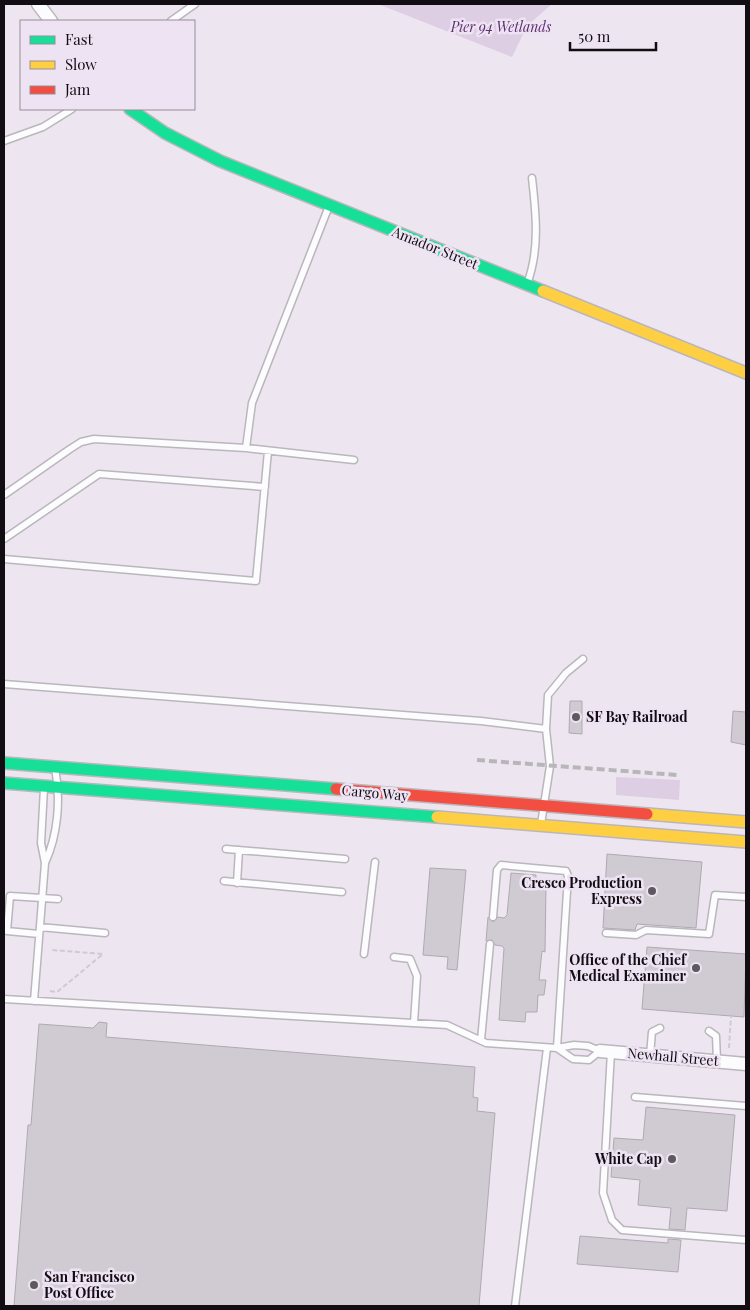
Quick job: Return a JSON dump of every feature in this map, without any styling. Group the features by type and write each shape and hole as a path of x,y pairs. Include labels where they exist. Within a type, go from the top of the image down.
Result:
{"main road":[{"name":"Amador Street","path":"131,110 159,130 188,146 746,374"},
{"name":"Cargo Way","path":"4,763 746,822"},
{"name":"Cargo Way","path":"4,784 746,842"}],"street":[{"path":"38,4 50,20"},
{"name":"Newhall Street","path":"606,1052 717,1060 746,1064"}],"lane":[{"path":"172,20 195,4"},
{"path":"4,141 43,127 70,110"},
{"path":"527,285 534,266 536,213 532,178"},
{"path":"246,448 252,404 330,205"},
{"path":"4,495 81,442 94,440 246,448 354,460"},
{"path":"4,559 256,581 268,451"},
{"path":"4,538 99,474 265,487"},
{"path":"541,825 550,766 546,729 548,695 566,673 583,659"},
{"path":"4,684 481,721 546,729"},
{"path":"34,1001 45,863 41,843 45,787 55,767"},
{"path":"45,863 54,844 59,788 55,767"},
{"path":"226,849 345,859"},
{"path":"237,883 239,850"},
{"path":"364,954 375,862"},
{"path":"493,917 497,870 501,865 564,870 568,873 557,1048"},
{"path":"224,882 342,892"},
{"path":"39,934 7,931 10,896 58,899"},
{"path":"606,933 636,935 646,930 709,934 715,896 746,897"},
{"path":"40,927 105,933"},
{"path":"481,1040 490,944"},
{"path":"394,956 410,959 417,976 414,1023"},
{"path":"4,999 446,1025 486,1043 547,1048 574,1045 588,1046 606,1052"},
{"path":"650,1055 652,1032 660,1028"},
{"path":"708,1031 713,1032 716,1036 717,1060"},
{"path":"515,1306 547,1048"},
{"path":"557,1048 573,1059 589,1060 606,1052"},
{"path":"606,1052 603,1193 612,1220 622,1230 746,1240"},
{"path":"635,1097 746,1106"}],"path":[{"path":"50,991 57,992 104,954 52,950"},
{"path":"729,1048 731,1016"}],"green space":[{"name":"Pier 94 Wetlands","path":"378,4 552,4 527,26 512,57"},
{"path":"616,777 680,780 679,800 616,795"}],"building":[{"name":"SF Bay Railroad","path":"570,701 582,701 582,734 569,733"},
{"path":"733,711 746,712 746,745 731,742"},
{"name":"Cresco Production Express","path":"607,854 702,862 696,928 637,924 635,930 603,928"},
{"path":"430,868 466,870 457,970 447,969 448,957 423,955"},
{"path":"511,873 536,875 536,886 546,886 545,952 542,951 539,980 546,980 544,995 538,995 537,1012 526,1012 525,1022 499,1020 504,948 495,945 492,940 486,941 488,917 493,922 498,917 504,918 507,915"},
{"name":"Office of the Chief Medical Examiner","path":"647,947 746,954 744,1017 642,1009"},
{"path":"99,1022 107,1023 106,1037 475,1067 473,1097 478,1098 477,1111 495,1113 479,1306 14,1306 28,1125 31,1125 39,1024 93,1028"},
{"name":"White Cap","path":"646,1107 735,1115 727,1211 687,1208 685,1230 669,1229 671,1208 638,1205 640,1180 611,1177 614,1138 643,1140"},
{"path":"580,1236 668,1243 668,1239 681,1240 678,1272 577,1264"}],"railway":[{"path":"477,760 677,775"}],"traffic: fast":[{"path":"131,110 165,133 220,161 543,291"},
{"path":"4,763 336,789"},
{"path":"4,783 437,817"}],"traffic: slow":[{"path":"543,291 746,373"},
{"path":"647,814 746,822"},
{"path":"437,817 746,842"}],"traffic: jam":[{"path":"336,789 647,814"}],"place":[{"name":"SF Bay Railroad","path":"576,717"},
{"name":"Cresco Production Express","path":"652,891"},
{"name":"Office of the Chief Medical Examiner","path":"696,968"},
{"name":"White Cap","path":"672,1159"},
{"name":"San Francisco Post Office","path":"34,1285"}]}
